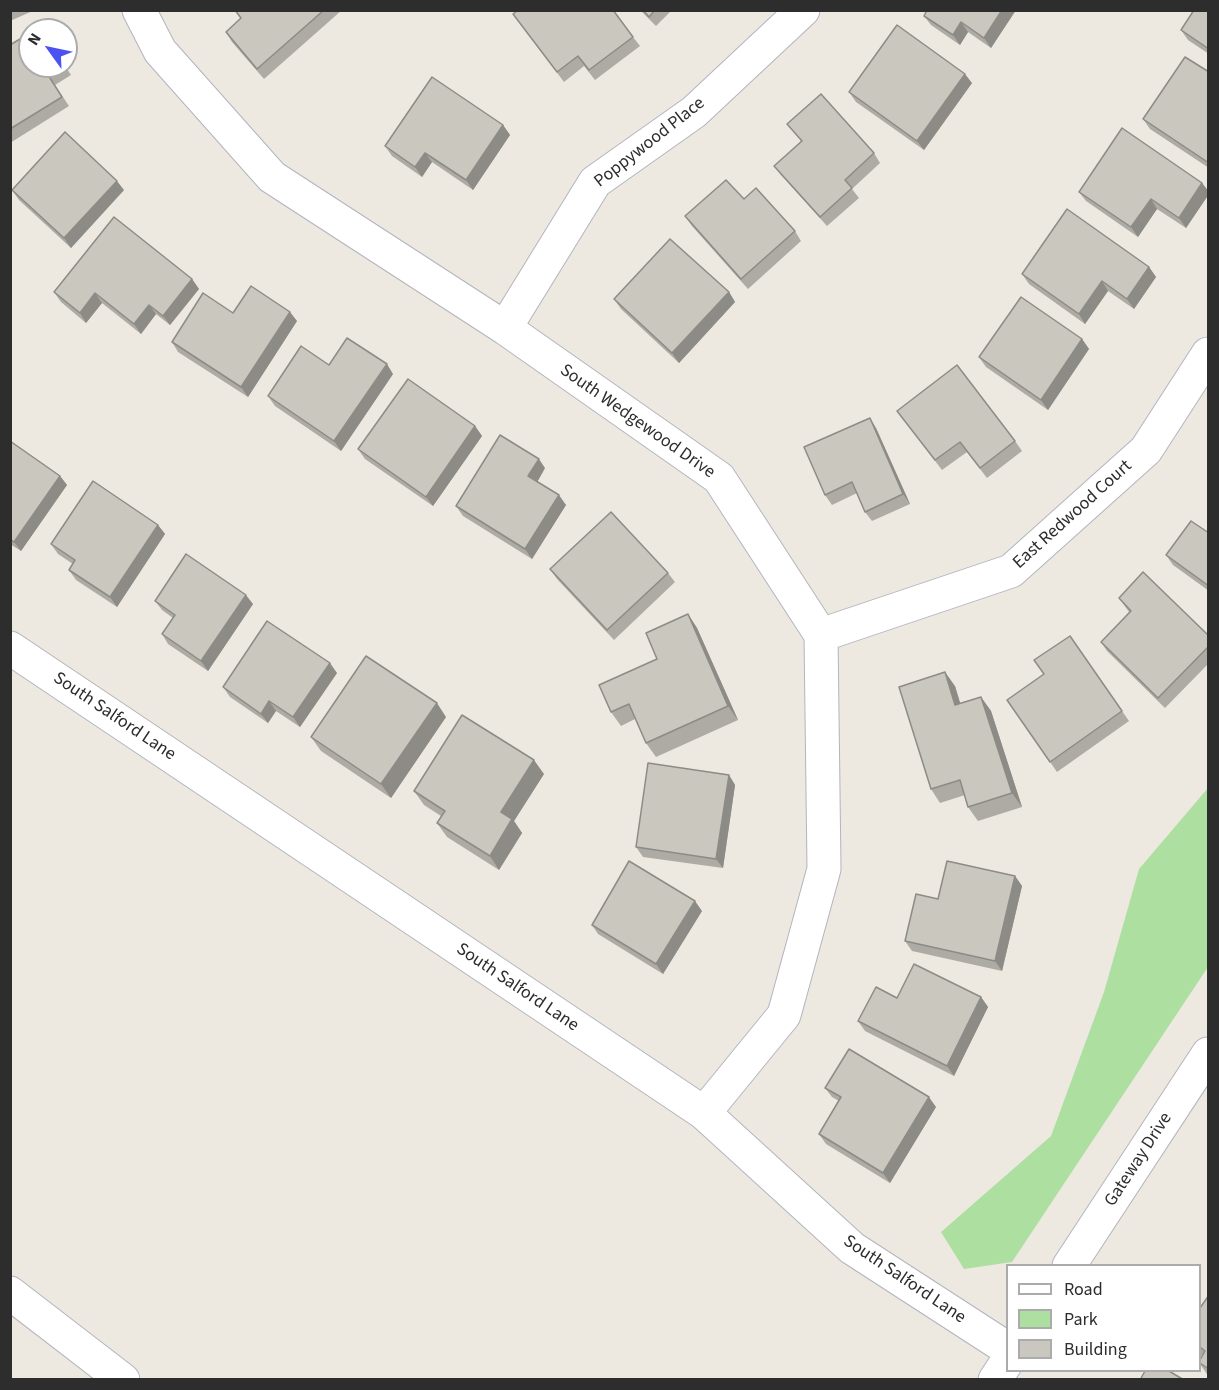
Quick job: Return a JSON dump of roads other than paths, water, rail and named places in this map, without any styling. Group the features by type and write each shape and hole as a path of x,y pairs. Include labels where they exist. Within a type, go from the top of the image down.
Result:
{"street":[{"name":"South Wedgewood Drive","path":"139,10 160,51 272,177 505,328 719,478 820,635"},
{"name":"Poppywood Place","path":"505,328 595,183 694,112 803,10"},
{"name":"East Redwood Court","path":"820,635 1011,572 1146,450 1209,354"},
{"path":"704,1113 784,1015 824,869 820,635"},
{"name":"South Salford Lane","path":"13,653 704,1113 852,1248 1006,1348"},
{"name":"Gateway Drive","path":"1070,1264 1209,1054"},
{"path":"10,1293 123,1380"},
{"path":"994,1380 1006,1362"}]}
